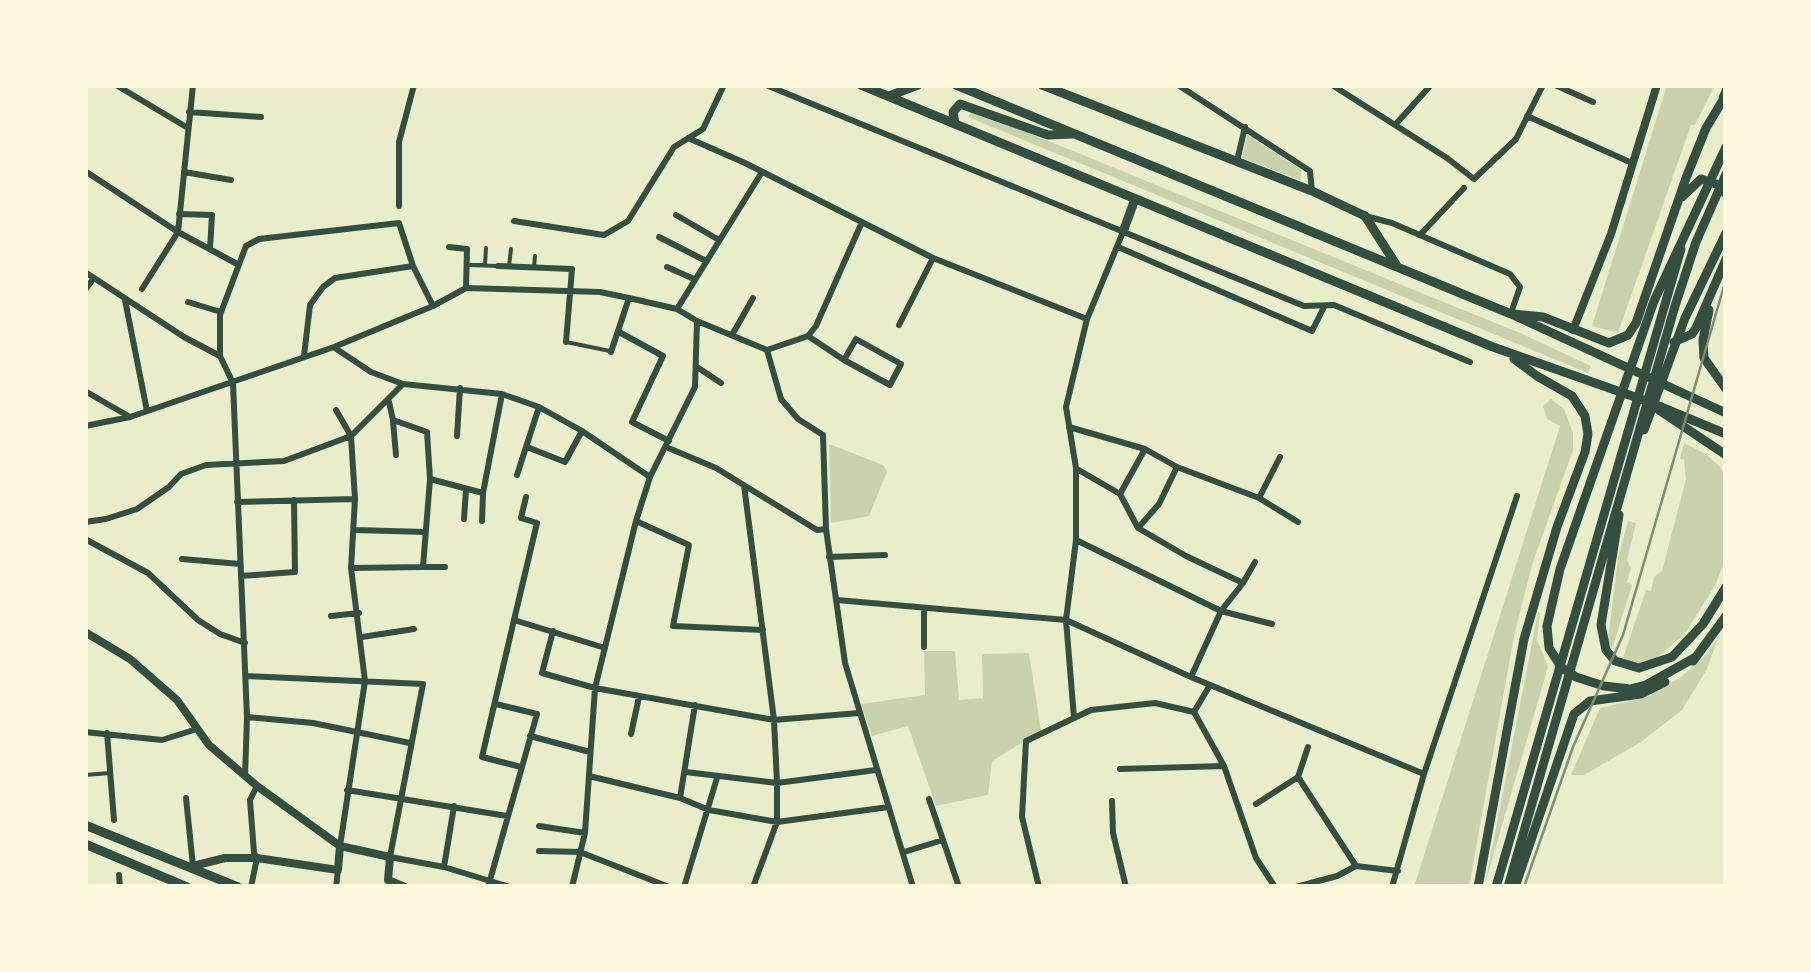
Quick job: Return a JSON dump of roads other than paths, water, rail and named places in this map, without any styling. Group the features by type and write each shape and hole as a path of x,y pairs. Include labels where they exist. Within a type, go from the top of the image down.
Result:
{"main road":[{"path":"860,85 1508,353 1649,402 1726,434"},
{"path":"888,96 918,85"},
{"path":"956,85 1511,314 1726,413"},
{"path":"1042,85 1312,190 1365,216 1398,268"},
{"path":"1511,314 1543,317 1599,340 1616,342 1628,336 1706,128 1726,96"},
{"path":"955,123 953,112 960,104 1048,134 1074,134"},
{"path":"1696,658 1666,676 1630,689 1604,686 1576,677 1556,660 1547,638 1548,612 1654,301 1724,150"},
{"path":"1511,887 1633,450 1696,242 1726,174"},
{"path":"1678,203 1701,179 1719,185 1726,194"},
{"path":"1124,232 1135,199"},
{"path":"1496,887 1640,382 1690,222"},
{"path":"1633,450 1685,318 1726,233"},
{"path":"1642,306 1646,334 1655,340 1670,342 1692,334 1710,302 1726,259"},
{"path":"1710,302 1704,358 1726,389"},
{"path":"1478,887 1524,639 1588,434 1585,416 1572,396 1508,353"},
{"path":"1649,402 1726,455"},
{"path":"1619,500 1618,530 1601,626 1610,657 1624,666 1649,667 1665,661 1696,632 1726,586"},
{"path":"1511,887 1574,714 1590,701 1641,694 1684,670 1726,616"},
{"path":"85,825 238,887"},
{"path":"116,838 116,858"},
{"path":"85,844 187,887"}],"street":[{"path":"116,85 188,128"},
{"path":"142,288 178,232 193,85"},
{"path":"399,206 399,142 414,85"},
{"path":"514,221 604,236 628,221 674,147 703,129 724,85"},
{"path":"766,85 1304,306 1346,310 1470,362"},
{"path":"1332,85 1474,179"},
{"path":"1396,125 1431,85"},
{"path":"1420,235 1516,139 1543,85"},
{"path":"1555,85 1594,102"},
{"path":"1573,330 1611,234 1656,85"},
{"path":"1184,87 1310,170 1312,190"},
{"path":"190,112 261,118"},
{"path":"1527,116 1632,163"},
{"path":"1237,160 1245,128"},
{"path":"688,138 933,258 1086,319"},
{"path":"85,171 178,232 239,265"},
{"path":"184,172 231,180"},
{"path":"678,308 762,172"},
{"path":"180,214 212,215 210,249"},
{"path":"676,215 719,240"},
{"path":"1365,216 1510,274 1520,287 1511,314"},
{"path":"245,777 246,676 234,383 220,356 221,312 246,246 258,239 399,222 413,266 433,306"},
{"path":"85,426 130,418 334,347 466,288 570,292 678,308 697,321 767,350 808,336 816,326 862,222"},
{"path":"1074,718 1066,620 1076,540 1076,468 1066,407 1086,319 1124,232"},
{"path":"659,237 706,261"},
{"path":"449,247 468,248 466,288"},
{"path":"1118,247 1312,331 1324,306"},
{"path":"466,265 485,266 486,248"},
{"path":"509,266 511,248"},
{"path":"534,267 536,256"},
{"path":"899,325 933,258"},
{"path":"466,265 572,269 566,342 611,352 629,298"},
{"path":"304,356 310,305 322,286 335,278 413,266"},
{"path":"667,266 694,279"},
{"path":"85,272 184,338 220,356"},
{"path":"85,290 94,278"},
{"path":"732,335 753,298"},
{"path":"125,300 148,411"},
{"path":"188,302 221,312"},
{"path":"572,887 585,833 595,688 650,477 694,387 697,321"},
{"path":"619,332 663,356 632,422 816,530 826,529"},
{"path":"808,336 844,360 890,385 902,364 856,339 844,360"},
{"path":"334,347 370,372 403,384 502,394 539,407 650,477"},
{"path":"767,350 781,399 798,419 823,435 826,529 845,662 913,887"},
{"path":"696,366 721,382"},
{"path":"85,522 137,509 181,474 206,466 284,461 351,436 403,384"},
{"path":"457,436 460,388"},
{"path":"85,391 130,418"},
{"path":"482,521 483,493 502,394"},
{"path":"388,400 396,454"},
{"path":"518,475 539,407"},
{"path":"336,410 351,436 355,499 351,568 365,681 336,887"},
{"path":"393,420 427,432 430,480 423,567"},
{"path":"1068,427 1144,450 1177,467 1260,498 1298,522"},
{"path":"527,448 565,462 582,431"},
{"path":"1120,494 1144,450"},
{"path":"1260,498 1280,456"},
{"path":"1138,528 1159,504 1177,467"},
{"path":"1076,468 1120,494 1138,528 1243,583"},
{"path":"430,480 483,493"},
{"path":"744,485 774,720 777,783 777,822 753,887"},
{"path":"464,519 466,490"},
{"path":"1392,887 1424,774 1517,496"},
{"path":"520,767 482,757 537,523 521,518 526,497"},
{"path":"237,502 355,499"},
{"path":"241,576 295,572 294,500"},
{"path":"636,521 689,545 674,626 762,630"},
{"path":"355,530 425,532"},
{"path":"85,539 148,573 198,620 244,643"},
{"path":"1076,540 1221,611 1272,624"},
{"path":"829,557 886,555"},
{"path":"182,559 240,564"},
{"path":"1192,676 1221,611 1255,562"},
{"path":"351,568 445,567"},
{"path":"837,600 1066,620 1424,774"},
{"path":"924,609 924,647"},
{"path":"331,616 359,613"},
{"path":"514,620 604,648"},
{"path":"362,637 414,629"},
{"path":"85,632 130,659 176,700 197,730 245,777 340,846 444,867 489,884 510,887"},
{"path":"553,632 542,672 595,688 774,720 859,713"},
{"path":"246,676 423,684 399,799 387,884 405,887"},
{"path":"1194,712 1210,684"},
{"path":"631,734 638,697"},
{"path":"1038,887 1022,817 1026,741 1091,710 1156,703 1194,712 1224,766 1256,858 1274,887"},
{"path":"489,884 537,714 496,704"},
{"path":"680,798 695,705"},
{"path":"247,716 410,743"},
{"path":"85,732 162,740 197,730"},
{"path":"107,733 114,820"},
{"path":"530,736 590,752"},
{"path":"1256,804 1298,777 1308,747"},
{"path":"1120,769 1224,766"},
{"path":"686,772 777,783 876,770"},
{"path":"85,775 110,773"},
{"path":"588,776 680,798 709,810 777,822 888,807"},
{"path":"1298,777 1308,798 1356,866"},
{"path":"684,887 717,778"},
{"path":"251,887 257,858 250,800 257,786"},
{"path":"347,790 508,816"},
{"path":"186,798 193,866 225,858 257,858 338,870"},
{"path":"929,799 959,887"},
{"path":"1112,800 1113,833 1130,887 1252,887"},
{"path":"444,867 454,806"},
{"path":"539,826 585,833"},
{"path":"904,852 943,840"},
{"path":"539,851 580,852 669,887"},
{"path":"1296,887 1337,876 1356,866 1398,872"},
{"path":"118,875 120,887"}],"lane":[{"path":"1706,128 1725,85"}],"tram line":[{"path":"1524,887 1573,747 1623,635 1726,279"}]}
